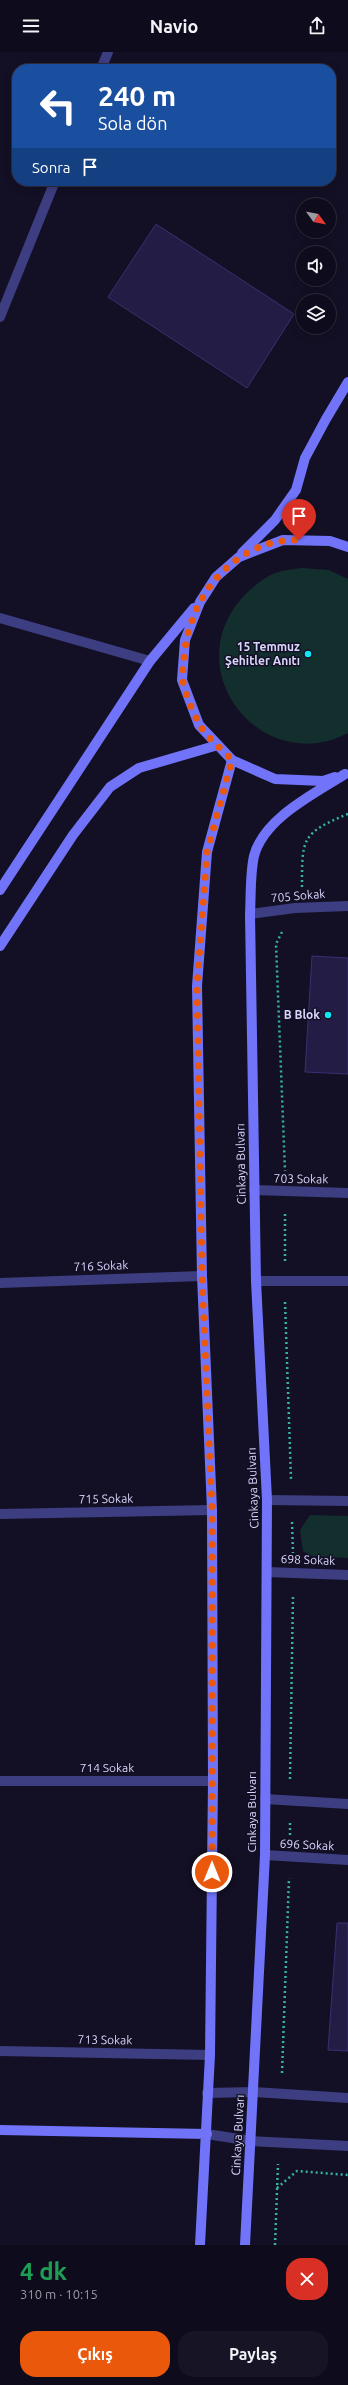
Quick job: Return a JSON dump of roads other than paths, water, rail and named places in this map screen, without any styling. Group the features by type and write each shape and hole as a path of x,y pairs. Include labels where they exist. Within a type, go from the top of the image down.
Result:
{"main road":[{"path":"0,890 150,661 200,602 216,577 239,557 275,520 296,490 305,458 348,382"},
{"path":"239,557 283,540 330,541 348,547"},
{"path":"200,602 185,640 182,680 199,725 232,760 275,779 323,781 347,774"},
{"path":"0,946 72,835 110,787 139,768 218,745"},
{"path":"200,2245 210,2055 213,1781 212,1510 202,1276 197,986 207,852 232,760"},
{"name":"Cinkaya Bulvarı","path":"245,2245 265,1856 266,1572 268,1500 256,1281 250,914 254,857 262,835 299,803 347,774"},
{"path":"0,2130 207,2134"}],"street":[{"path":"103,64 108,52"},
{"path":"0,317 53,186"},
{"path":"0,618 150,661"},
{"name":"705 Sokak","path":"250,914 295,908 348,906"},
{"name":"703 Sokak","path":"254,1190 348,1193"},
{"name":"716 Sokak","path":"0,1283 202,1276"},
{"path":"256,1281 348,1281"},
{"path":"268,1500 348,1501"},
{"name":"715 Sokak","path":"0,1514 212,1510"},
{"name":"698 Sokak","path":"266,1572 348,1575"},
{"name":"714 Sokak","path":"0,1781 213,1781"},
{"path":"265,1799 348,1804"},
{"name":"696 Sokak","path":"265,1856 348,1860"},
{"name":"713 Sokak","path":"0,2051 210,2055"},
{"path":"207,2093 253,2092 348,2098"},
{"path":"207,2134 251,2141 348,2146"}],"place":[{"name":"15 Temmuz Şehitler Anıtı","path":"308,654"},
{"name":"B Blok","path":"328,1015"}]}
